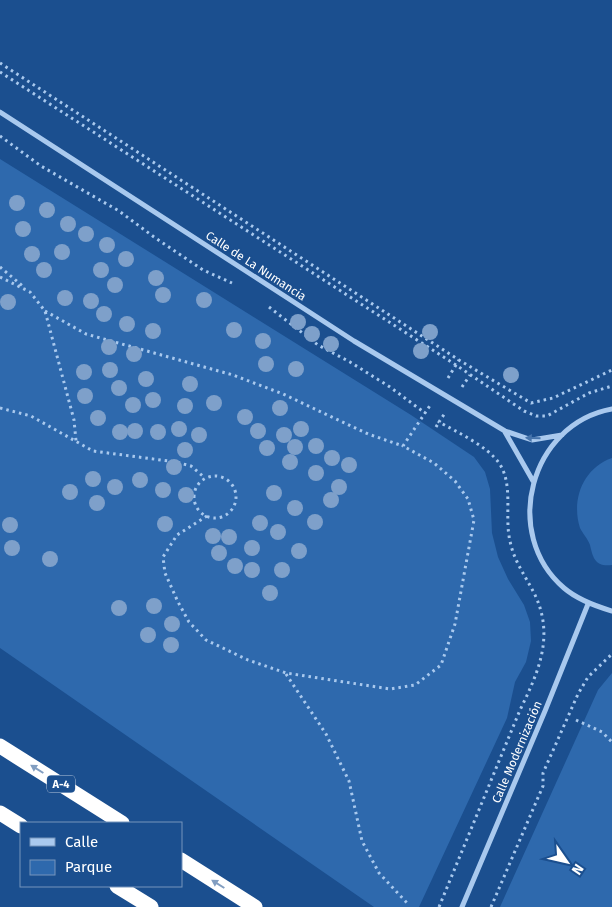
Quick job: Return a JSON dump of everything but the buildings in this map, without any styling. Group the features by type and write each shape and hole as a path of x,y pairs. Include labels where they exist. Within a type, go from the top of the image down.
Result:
{"highway":[{"name":"A-4","path":"0,746 120,822"},
{"path":"0,813 20,825"},
{"path":"182,861 255,907"},
{"path":"119,887 151,907"}],"street":[{"name":"Calle de La Numancia","path":"0,112 354,341 505,431 532,440 562,435"},
{"path":"612,410 604,411 581,420 562,435 544,456 533,481 529,510 533,539 545,566 557,581 588,604 612,611"},
{"path":"505,431 533,481"},
{"name":"Calle Modernización","path":"462,907 588,604"}],"path":[{"path":"0,63 459,360 531,403 554,398 612,370"},
{"path":"0,72 524,411 536,416 547,416 589,393 612,386"},
{"path":"0,136 41,166 119,211 203,270 234,284"},
{"path":"0,267 30,292 45,311 86,334 233,376 283,394 368,434 404,446 434,463 455,481 468,499 474,520 455,624 441,665 415,685 390,689 286,673 248,660 206,640 189,622 178,602 165,573 163,557 177,535 207,516"},
{"path":"0,277 30,292"},
{"path":"266,304 318,345 390,387 425,413"},
{"path":"45,311 74,420 76,442"},
{"path":"436,427 470,375"},
{"path":"0,408 31,416 93,451 176,462 191,466 205,478"},
{"path":"404,446 422,418"},
{"path":"438,907 535,678 541,661 544,641 543,622 536,598 515,558 510,542 507,522 505,475 498,462 487,450 439,422"},
{"path":"219,476 226,478 231,483 236,496 232,509 227,514 214,518 207,516 201,513 194,501 196,488 205,478 219,476"},
{"path":"491,907 543,786 543,774 578,694 588,677 612,654"},
{"path":"286,673 326,734 349,781 362,841 379,873 408,904"},
{"path":"576,720 602,732 612,742"}],"green space":[{"path":"0,159 411,415 474,457 485,472 490,489 492,533 498,557 508,579 524,605 530,622 531,641 526,662 515,682 507,718 419,907 374,907 0,648"},
{"path":"612,458 612,565 602,565 594,558 589,543 580,528 577,507 582,486 587,477 594,469"},
{"path":"612,673 612,907 500,907 598,690"}]}
